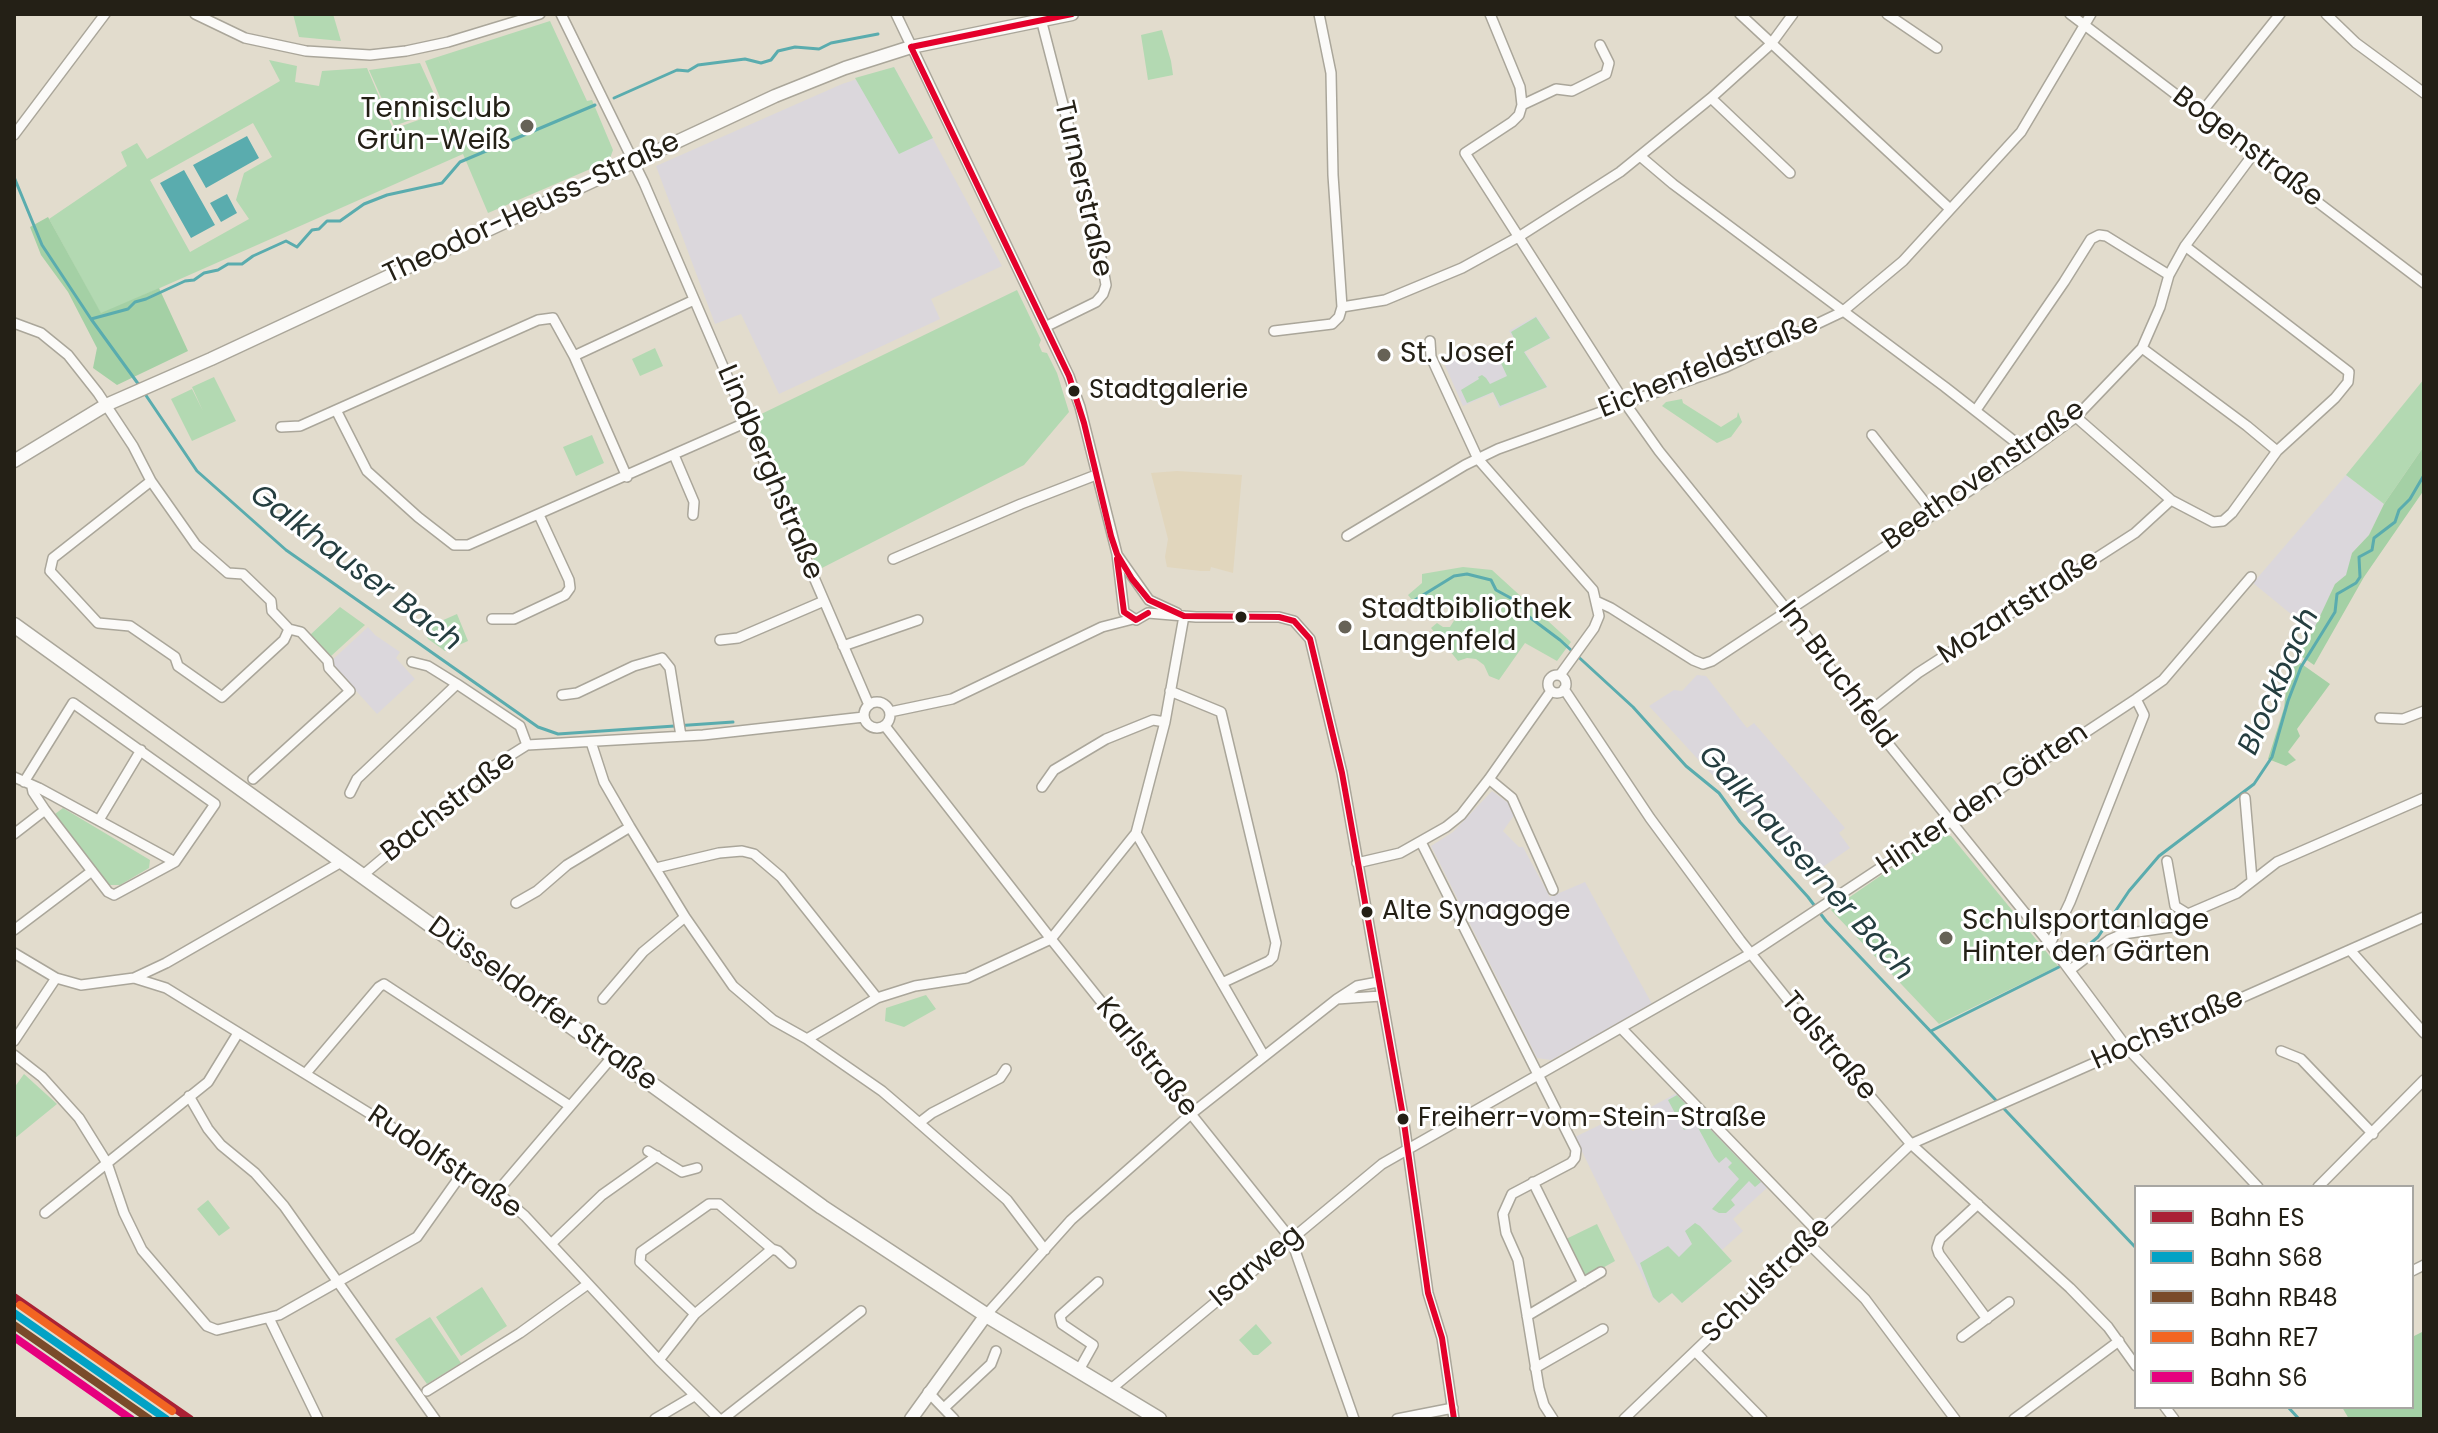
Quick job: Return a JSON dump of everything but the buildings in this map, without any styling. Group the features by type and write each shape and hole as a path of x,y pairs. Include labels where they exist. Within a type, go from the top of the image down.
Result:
{"main road":[{"name":"Theodor-Heuss-Straße","path":"14,461 106,405 775,96 845,68 911,47 1072,14"},
{"name":"Düsseldorfer Straße","path":"14,625 822,1207 986,1315 1159,1419"},
{"path":"911,1419 986,1315"}],"street":[{"path":"14,135 105,14"},
{"path":"195,14 245,38 306,51 370,55 448,42 540,14"},
{"name":"Lindberghstraße","path":"561,14 635,162 869,705"},
{"path":"896,14 1047,326 1080,407 1117,554 1124,612 1133,619"},
{"path":"1274,331 1332,324 1339,317 1342,307 1333,175 1331,73 1319,14"},
{"path":"1490,14 1520,87 1522,105 1556,89 1572,91 1606,74 1610,69 1609,63 1600,45"},
{"path":"1740,14 1950,209"},
{"path":"1342,307 1385,300 1458,270 1520,236 1620,172 1771,44 1793,14"},
{"path":"1887,14 1937,48"},
{"name":"Bogenstraße","path":"2070,14 2424,283"},
{"name":"Eichenfeldstraße","path":"1347,536 1498,449 1726,367 1842,312 1903,261 2021,132 2091,14"},
{"path":"2201,113 2280,14"},
{"path":"2326,14 2356,43 2424,93"},
{"name":"Turnerstraße","path":"1041,19 1097,236 1106,285 1096,302 1047,326"},
{"path":"1711,98 1790,173"},
{"name":"Im Bruchfeld","path":"1522,105 1519,115 1512,122 1465,153 1625,403 1865,715 2050,944 2128,1049 2256,1185"},
{"name":"Beethovenstraße","path":"1598,602 1693,660 1703,664 1712,661 2028,452 2076,417 2142,348 2160,307 2169,275 2185,246 2254,153"},
{"path":"1640,156 2028,452"},
{"path":"1976,410 2091,239 2106,236 2169,275"},
{"path":"2076,417 2171,500 2213,522 2223,521 2277,451 2335,398 2348,382 2349,372 2185,246"},
{"path":"574,356 694,300"},
{"path":"281,427 300,426 547,317 557,321 627,477"},
{"path":"15,326 41,333 61,347 106,405 151,481 196,545 228,573 243,574 271,601 272,611 289,629 301,632 328,661 329,668 350,691 253,779"},
{"path":"1430,341 1431,357 1478,459 1593,590 1598,602 1599,616 1594,628 1560,675"},
{"path":"2142,348 2277,451"},
{"path":"336,410 367,471 448,543 468,545 747,422"},
{"path":"1872,435 1934,514"},
{"path":"674,455 694,502 693,515"},
{"path":"893,559 1096,475"},
{"path":"151,481 50,562 50,571 68,592 98,623 130,626 175,657 178,666 222,697 284,640 289,629"},
{"name":"Mozartstraße","path":"1865,715 1918,673 2135,533 2171,500"},
{"path":"492,619 514,619 565,595 570,588 539,515"},
{"path":"1117,554 1146,596 1148,613"},
{"name":"Hinter den Gärten","path":"1750,954 2163,680 2251,577"},
{"path":"1102,627 1130,593 1146,596 1184,616"},
{"path":"720,640 738,638 824,601"},
{"path":"890,712 952,699 1102,627 1141,619 1148,613 1266,616 1294,621 1310,639 1342,773 1428,1293 1442,1338 1454,1414 1397,1419"},
{"path":"807,1039 877,998 915,986 967,978 1051,939 1136,833 1165,722 1184,616"},
{"path":"843,646 918,620"},
{"path":"562,695 577,693 634,666 662,658 670,668 681,736"},
{"path":"412,662 428,666 520,726 527,745"},
{"path":"1553,675 1560,675 1566,682 1564,689 1558,693 1551,691 1548,681 1553,675"},
{"path":"350,793 357,779 457,684"},
{"name":"Talstraße","path":"1564,689 1650,818 1750,954 1911,1144 2070,1288 2119,1341 2134,1363"},
{"path":"1170,691 1221,712 1276,943 1269,961 1222,983"},
{"path":"1357,863 1400,853 1461,815 1551,691"},
{"path":"2050,944 2070,902 2144,715 2136,699"},
{"path":"874,702 884,704 890,712 885,726 872,727 864,717 869,705 874,702"},
{"path":"73,703 215,804 175,862 114,895 108,892 28,785 73,703"},
{"path":"2380,718 2403,719 2424,711"},
{"name":"Bachstraße","path":"363,875 492,767 527,745 681,736 864,717"},
{"path":"1042,787 1054,770 1106,739 1153,720 1165,722"},
{"name":"Karlstraße","path":"885,726 1291,1239 1354,1419"},
{"path":"591,742 604,782 630,827 685,917 746,999 882,1091 1007,1200 1045,1250"},
{"path":"99,820 141,750"},
{"path":"14,777 175,862"},
{"path":"1489,779 1512,798 1553,890"},
{"path":"2245,798 2252,880"},
{"path":"2070,970 2109,940 2123,934 2172,927 2188,914 2237,893 2277,862 2424,798"},
{"path":"14,834 45,810"},
{"path":"516,903 537,891 578,858 630,827"},
{"path":"1136,833 1264,1056"},
{"path":"1421,842 1576,1150 1571,1163 1512,1194 1503,1214 1506,1233 1518,1260 1542,1398 1553,1419"},
{"path":"656,868 719,853 742,851 754,854 781,877 877,998"},
{"path":"14,953 56,978 81,985 134,978 166,963 343,861"},
{"path":"2167,861 2175,906 2188,914"},
{"path":"14,930 92,871"},
{"path":"603,999 643,952 685,917"},
{"name":"Hochstraße","path":"1911,1144 2424,917"},
{"path":"2350,950 2424,1033"},
{"path":"1406,1148 1424,1141 1750,954"},
{"path":"166,963 161,975 166,988"},
{"path":"14,1041 56,978"},
{"name":"Rudolfstraße","path":"134,978 166,988 497,1192 516,1207 694,1396 721,1419"},
{"path":"986,1315 1071,1220 1191,1114 1337,999 1357,986 1378,982"},
{"path":"306,1073 384,984 570,1106"},
{"path":"1337,999 1381,996"},
{"path":"1621,1028 1817,1231"},
{"path":"45,1213 208,1082 238,1033"},
{"path":"2281,1051 2301,1059 2373,1134"},
{"path":"14,1055 42,1077 79,1118 107,1163 124,1213 142,1250 207,1326 217,1330 269,1318 417,1237 463,1172"},
{"path":"497,1192 613,1056"},
{"path":"919,1123 932,1113 1000,1078 1006,1069"},
{"path":"2320,1185 2424,1080"},
{"path":"189,1096 221,1145 255,1173 284,1206 435,1419"},
{"name":"Schulstraße","path":"1624,1419 1911,1144"},
{"name":"Isarweg","path":"1111,1389 1382,1164 1406,1148"},
{"path":"551,1244 602,1195 652,1154 682,1172 697,1168"},
{"path":"1533,1182 1583,1283"},
{"path":"695,1314 640,1262 641,1252 709,1204 719,1204 791,1263"},
{"path":"1978,1204 1940,1239 1937,1248 1987,1319"},
{"path":"1807,1242 1865,1299 1955,1419"},
{"path":"659,1360 695,1314 772,1249"},
{"path":"1527,1316 1601,1272"},
{"path":"1079,1370 1093,1345 1059,1320 1098,1282"},
{"path":"427,1391 520,1333 588,1284"},
{"path":"1962,1337 2009,1302"},
{"path":"721,1419 861,1311"},
{"path":"269,1318 318,1419"},
{"path":"1535,1368 1603,1329"},
{"path":"2014,1419 2119,1341"},
{"path":"944,1408 991,1364 996,1351"},
{"path":"1695,1351 1758,1418"},
{"path":"928,1392 954,1419"},
{"path":"655,1419 694,1396"}],"shaded area":[{"path":"894,67 1002,266 931,299 940,319 779,394 741,314 715,324 656,166 842,84"},
{"path":"1536,316 1551,338 1525,352 1548,387 1499,408 1493,393 1463,406 1443,361 1461,352 1463,355 1479,354 1513,338 1509,331"},
{"path":"1177,471 1242,475 1233,573 1211,567 1210,571 1201,571 1167,567 1168,539 1151,473"},
{"path":"2346,475 2384,504 2369,535 2352,553 2347,575 2335,584 2313,632 2253,583"},
{"path":"368,627 400,652 396,658 415,679 377,714 330,662"},
{"path":"1697,675 1706,676 1747,728 1754,723 1845,828 1839,833 1850,848 1807,878 1649,706 1674,690 1682,691"},
{"path":"1492,791 1511,805 1515,814 1503,831 1519,847 1523,847 1550,897 1585,882 1652,1004 1551,1060 1537,1058 1431,846 1453,832"},
{"path":"1677,1093 1768,1187 1733,1219 1743,1231 1722,1250 1732,1261 1682,1303 1672,1293 1659,1303 1653,1298 1575,1137 1614,1118 1633,1131 1657,1118 1651,1107"}],"green space":[{"path":"293,14 333,14 341,41 299,37"},
{"path":"550,21 587,101 592,100 613,150 609,161 488,213 463,154 101,314 49,219 127,166 121,152 137,143 147,159 280,81 269,60 297,66 295,82 319,86 322,71 367,68 393,129 444,111 454,132 425,61","holes":["253,123 272,157 244,173 236,200 249,219 190,252 150,180"]},
{"path":"1162,30 1173,75 1148,80 1141,35"},
{"path":"420,63 441,109 394,126 369,70"},
{"path":"894,67 933,138 899,154 855,78"},
{"path":"48,217 101,313 159,288 188,351 117,385 93,368 97,348 68,292 41,255 30,227"},
{"path":"1017,290 1041,340 1039,345 1042,352 1047,353 1057,373 1069,412 1024,465 818,570 753,418"},
{"path":"1536,317 1550,338 1524,352 1547,387 1500,406 1493,392 1467,403 1461,390 1478,377 1482,375 1490,384 1507,376 1491,349 1514,338 1511,332"},
{"path":"655,348 663,366 640,376 632,359"},
{"path":"214,377 236,421 192,441 171,399 192,389 203,411 192,387"},
{"path":"2424,379 2424,446 2384,504 2346,475"},
{"path":"1682,399 1683,403 1721,427 1737,417 1738,412 1742,422 1731,437 1717,443 1662,406 1666,402"},
{"path":"592,435 604,463 576,476 563,447"},
{"path":"2424,446 2424,490 2364,577 2314,665 2298,654 2313,631 2335,584 2346,575 2352,553 2369,535 2384,504"},
{"path":"1463,567 1492,570 1571,642 1557,661 1525,643 1499,680 1489,676 1484,665 1476,659 1458,661 1431,628 1437,623 1450,627 1455,619 1438,597 1421,611 1408,595 1422,583 1422,574"},
{"path":"340,607 365,625 330,657 310,635"},
{"path":"457,614 468,641 445,651 428,639 423,629"},
{"path":"2296,660 2330,684 2297,729 2300,736 2288,752 2296,760 2286,766 2268,759 2284,708 2288,675"},
{"path":"63,808 150,860 149,868 120,885 108,885 55,814"},
{"name":"Schulsportanlage Hinter den Gärten","path":"1941,834 1951,836 2058,966 1939,1024 1831,910"},
{"path":"926,995 936,1009 904,1027 885,1021 886,1008"},
{"path":"24,1074 57,1104 14,1139 14,1088"},
{"path":"1677,1095 1761,1182 1755,1187 1749,1181 1731,1200 1735,1205 1726,1213 1712,1209 1739,1179 1728,1167 1732,1163 1726,1157 1719,1163 1714,1157 1696,1124 1684,1130 1668,1100"},
{"path":"208,1200 230,1228 219,1236 197,1209"},
{"path":"1695,1223 1732,1261 1682,1303 1672,1293 1659,1303 1653,1297 1640,1263 1668,1246 1679,1257 1692,1244 1685,1231"},
{"path":"1597,1224 1615,1261 1585,1278 1566,1239"},
{"path":"482,1287 507,1326 461,1356 436,1317"},
{"path":"430,1317 461,1363 427,1384 395,1339"},
{"path":"1256,1324 1272,1343 1258,1355 1253,1355 1239,1340"},
{"path":"2424,1331 2424,1419 2349,1419 2343,1409 2414,1409 2414,1336"}],"water":[{"path":"247,136 259,158 206,188 193,165"},
{"path":"184,170 215,225 191,238 160,183"},
{"path":"227,194 237,213 221,222 210,203"}],"waterway":[{"path":"614,98 677,70 688,71 698,65 745,59 761,63 771,60 778,51 795,47 819,49 831,43 878,34"},
{"path":"91,319 128,309 135,302 228,264 242,264 286,241 297,247 312,230 319,229 327,221 340,221 364,204 387,195 442,183 460,162 595,105"},
{"name":"Galkhauser Bach","path":"14,177 42,245 139,385"},
{"name":"Galkhauser Bach","path":"143,391 197,471 286,550 538,727 558,734 733,722"},
{"name":"Blockbach","path":"2073,958 2098,937 2129,891 2159,856 2254,784 2272,757 2301,667 2335,612 2337,594 2356,583 2360,577 2359,557 2372,550 2374,538 2395,522 2399,510 2410,499 2424,475"},
{"name":"Galkhauserner Bach","path":"1415,600 1454,576 1467,574 1491,580 1496,590 1518,602 1528,616 1560,640 1633,707 1686,766 1719,793 1740,822 1826,921 2134,1246"},
{"name":"Blockbach","path":"1931,1031 2059,967"},
{"name":"Galkhauserner Bach","path":"2290,1409 2299,1419"}],"rail line":[{"name":"ES","path":"14,1297 190,1419"},
{"name":"RE7","path":"20,1305 172,1411"},
{"name":"S68","path":"14,1313 166,1419"},
{"name":"RB48","path":"14,1325 149,1419"},
{"name":"S6","path":"14,1337 131,1419"}],"transit line":[{"path":"911,47 1072,14"},
{"path":"911,47 1069,376 1084,423 1111,536 1117,554 1132,579 1149,600 1184,616 1279,617 1294,621 1310,639 1342,773 1403,1116 1428,1293 1442,1338 1454,1419"},
{"path":"1117,559 1124,612 1136,620 1148,613"}],"place":[{"name":"Tennisclub Grün-Weiß","path":"527,126"},
{"name":"St. Josef","path":"1384,355"},
{"name":"Stadtgalerie","path":"1074,391"},
{"name":"Stadtbibliothek Langenfeld","path":"1345,627"},
{"name":"Alte Synagoge","path":"1367,912"},
{"name":"Schulsportanlage Hinter den Gärten","path":"1946,938"},
{"name":"Freiherr-vom-Stein-Straße","path":"1403,1119"}]}
